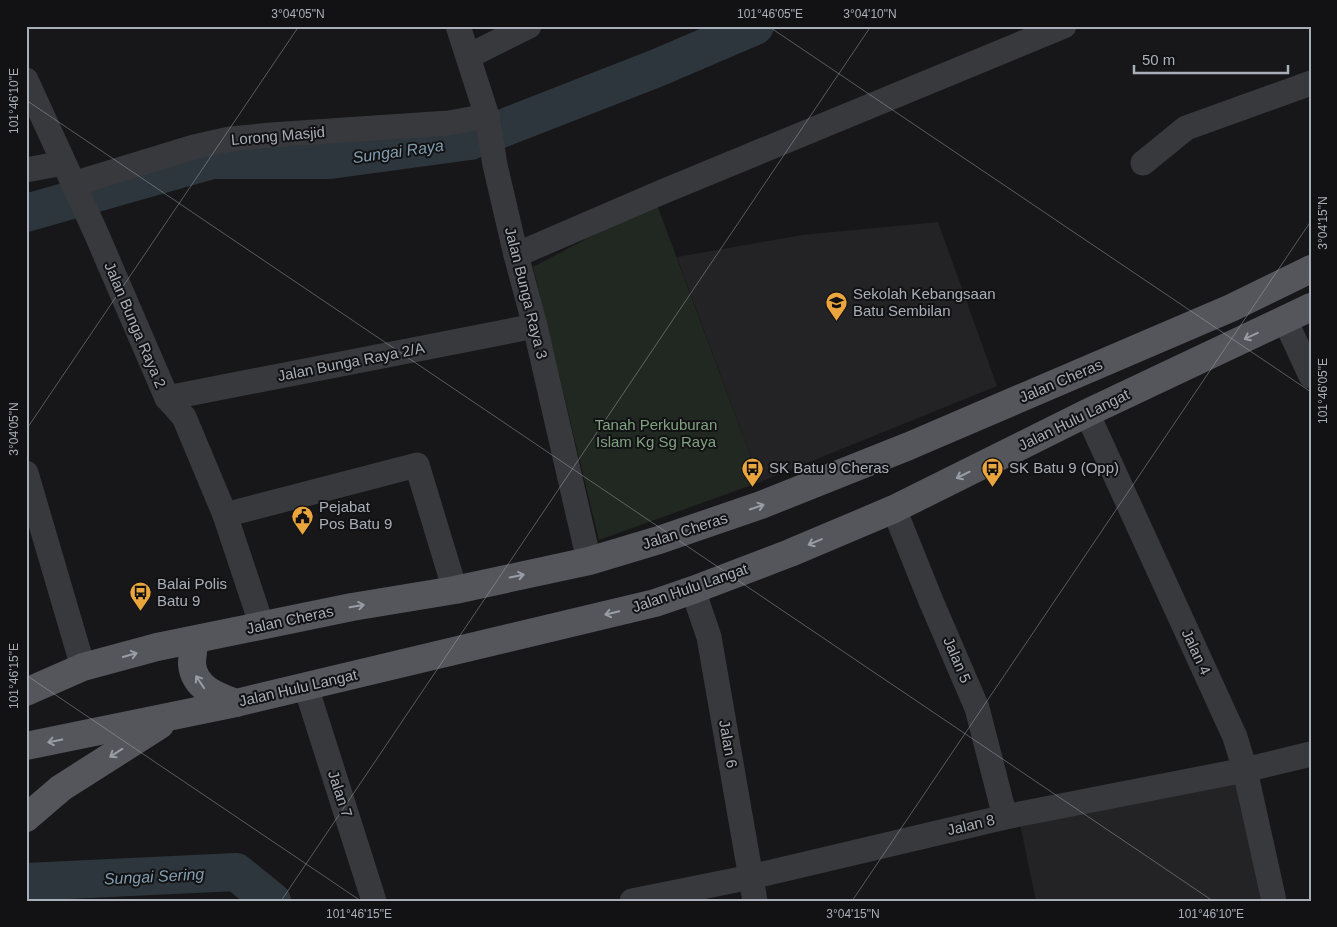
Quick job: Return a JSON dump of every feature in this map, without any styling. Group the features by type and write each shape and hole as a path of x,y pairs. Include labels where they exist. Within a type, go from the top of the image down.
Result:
{"main road":[{"name":"Jalan Cheras","path":"26,692 83,667 157,647 352,607 455,590 589,561 660,540 761,506 900,450 1222,312 1311,268"},
{"name":"Jalan Hulu Langat","path":"26,818 61,788 172,717 306,687 655,603 693,590 790,553 894,509 1087,413 1311,307"},
{"path":"194,640 192,665 203,688 216,696 236,703"},
{"path":"26,705 83,667"},
{"path":"26,746 172,717"}],"street":[{"name":"Jalan Bunga Raya 3","path":"458,26 487,116 495,166 535,326 589,561"},
{"path":"469,56 529,26"},
{"path":"516,255 1064,26"},
{"name":"Jalan Bunga Raya 2","path":"26,80 96,233 167,398 184,417 225,515 262,626"},
{"path":"1143,163 1186,128 1311,82"},
{"name":"Lorong Masjid","path":"26,170 71,180 194,147 230,140 272,135 449,123 487,116"},
{"path":"1285,320 1311,376"},
{"name":"Jalan Bunga Raya 2/A","path":"167,398 535,326"},
{"name":"Jalan 4","path":"1087,413 1235,737 1245,770 1274,901"},
{"path":"225,515 417,466 455,590"},
{"path":"26,473 83,667"},
{"name":"Jalan 5","path":"894,509 977,708 1004,817"},
{"name":"Jalan 6","path":"693,590 709,637 753,889"},
{"name":"Jalan 7","path":"306,687 374,901"},
{"name":"Jalan 8","path":"632,901 753,889 1004,817 1245,770 1311,754"}],"shaded area":[{"name":"Sekolah Kebangsaan Batu Sembilan","path":"938,222 997,386 760,482 677,257 802,235"},
{"path":"1237,782 1264,901 1036,901 1020,824"}],"green space":[{"name":"Tanah Perkuburan Islam Kg Sg Raya","path":"656,202 760,482 599,540 533,267"}],"waterway":[{"name":"Sungai Raya","path":"26,213 212,160 330,160 470,141 657,68 755,26"},
{"name":"Sungai Sering","path":"26,882 236,872 272,901"}],"place":[{"name":"Sekolah Kebangsaan Batu Sembilan","path":"837,322"},
{"name":"SK Batu 9 Cheras","path":"753,487"},
{"name":"SK Batu 9 (Opp)","path":"993,487"},
{"name":"Pejabat Pos Batu 9","path":"303,535"},
{"name":"Balai Polis Batu 9","path":"141,612"}]}
